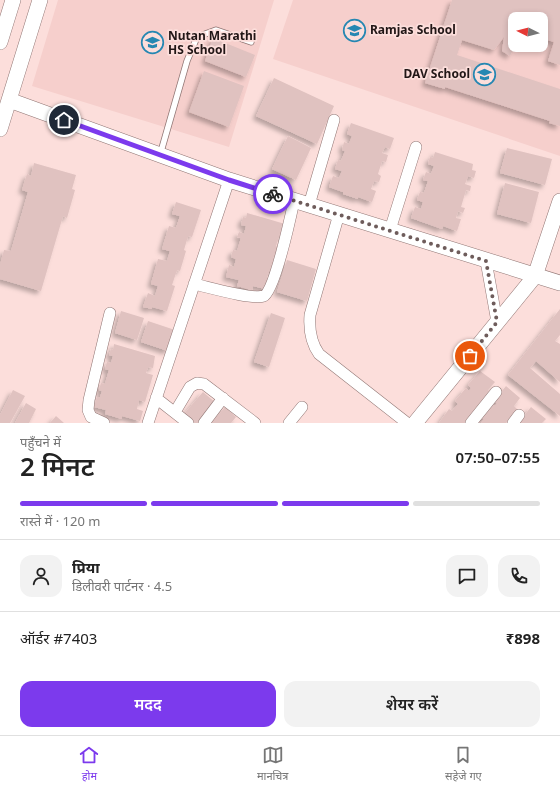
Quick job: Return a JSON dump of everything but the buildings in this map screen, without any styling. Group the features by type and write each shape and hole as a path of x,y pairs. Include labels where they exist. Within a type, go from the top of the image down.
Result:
{"street":[{"path":"0,42 2,26 13,0"},
{"path":"0,129 40,0"},
{"path":"9,100 229,180 560,283"},
{"path":"309,205 334,120"},
{"path":"390,230 416,147"},
{"path":"148,423 229,180"},
{"path":"194,284 254,297 268,294 274,278 294,201"},
{"path":"415,423 535,276 560,201"},
{"path":"339,214 310,315 310,331 314,347 319,354 407,423"},
{"path":"486,261 497,322"},
{"path":"104,423 91,418 88,410 89,400 110,312"},
{"path":"175,412 190,387 197,384 204,384 223,398 248,421"},
{"path":"471,423 496,392"},
{"path":"156,398 188,423"},
{"path":"204,423 223,398"},
{"path":"289,423 302,407"}],"lane":[{"path":"160,155 187,61 197,37 216,30 250,42"}],"shaded area":[{"name":"Nutan Marathi HS School","path":"58,0 274,0 229,147 32,86"},
{"name":"DAV School","path":"293,0 560,0 560,156 273,59"}],"way so far":[{"path":"273,194 486,261 497,322 470,356"}],"place":[{"name":"Ramjas School","path":"354,30"},
{"name":"Nutan Marathi HS School","path":"153,43"},
{"name":"DAV School","path":"485,74"}],"route":[{"path":"64,120 229,180 273,194"}]}
